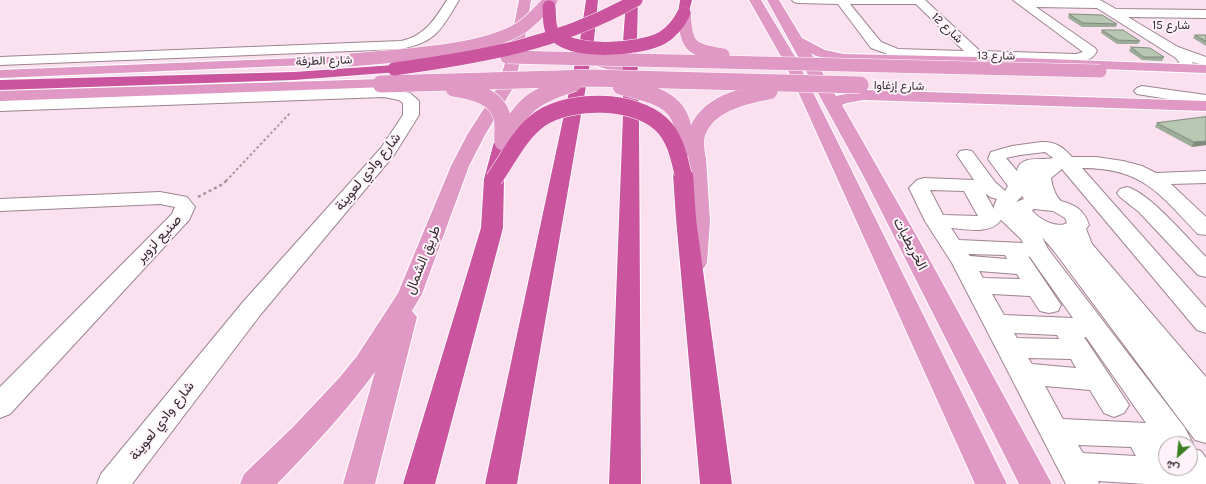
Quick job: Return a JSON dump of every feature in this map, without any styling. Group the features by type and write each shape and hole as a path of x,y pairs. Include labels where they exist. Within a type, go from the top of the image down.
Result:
{"highway":[{"path":"501,484 587,40 592,0"},
{"path":"625,484 630,42 632,0"},
{"path":"0,85 308,76 425,65 488,53 554,36 608,16 636,0"},
{"path":"550,2 552,30 555,35 574,44 605,48 631,47 660,39 677,25 685,6"},
{"path":"494,179 524,136 539,120 564,109 592,105 626,108 643,113 658,122 672,138 678,153 693,220 694,281 716,484"},
{"path":"420,484 492,228 494,179 503,142"}],"main road":[{"name":"طريق الشمال","path":"256,484 304,436 349,386 367,363 410,294 460,166 476,135 505,88 516,51 525,0"},
{"name":"الخريطيات","path":"755,0 790,60 808,96 991,484"},
{"path":"550,2 539,29 541,39 547,44 622,70 652,78 690,81"},
{"path":"351,60 443,50 489,42 520,28 550,2"},
{"name":"الخريطيات","path":"775,4 798,41 893,211 1036,484"},
{"path":"685,6 687,39 692,45 698,48 724,55 805,64"},
{"path":"798,41 827,55 857,58 1206,69"},
{"path":"507,57 542,64 591,78 656,97 669,104 675,108 682,124 683,174"},
{"name":"شارع الطرفة","path":"0,74 351,60 507,57 647,60"},
{"path":"857,58 837,64 835,67 838,78 854,88 880,96"},
{"name":"شارع إزغاوا","path":"647,60 1206,73"},
{"path":"503,142 517,116 534,101 567,85 622,70 652,68 1206,82"},
{"name":"شارع الطرفة","path":"0,96 591,78"},
{"name":"شارع إزغاوا","path":"591,78 1206,92"},
{"path":"381,84 454,88 483,96 494,103 500,111 502,119 503,142"},
{"path":"693,220 696,141 699,128 713,112 736,99 758,93 860,85"},
{"path":"833,104 848,97 880,96 1206,106"},
{"path":"359,484 410,294"}],"street":[{"path":"0,61 389,45 418,41 425,37 453,0"},
{"name":"الخريطيات","path":"775,4 798,0 918,0"},
{"name":"شارع 13","path":"841,0 876,46 882,49 908,55 976,55 1076,58 1086,57 1089,55 1090,51 1086,46 1022,2"},
{"name":"شارع 12","path":"918,0 976,55"},
{"name":"شارع 13","path":"1022,2 1096,3"},
{"path":"1096,3 1176,51 1185,58 1186,65 1182,68"},
{"path":"1113,12 1206,14"},
{"name":"شارع 15","path":"1135,26 1158,26"},
{"path":"1176,51 1206,62"},
{"path":"1142,91 1206,100"},
{"name":"شارع وادي لعوينة","path":"0,106 292,97 377,92 398,94 404,96 411,102 411,115 388,151 252,308 113,484"},
{"path":"1158,462 1078,475 958,254 936,221 919,188 920,186 929,184 989,190 1018,189 1018,186 997,159 999,154 1046,147 1057,151 1058,163 1206,324"},
{"path":"966,155 989,190 1004,206 1005,212 1034,240 1093,328 1161,436"},
{"path":"1114,405 1050,306 1034,240 1031,203 1033,196 1026,175 1026,169 1036,164 1090,162 1107,163 1130,169 1151,187 1155,205 1206,257"},
{"path":"1034,240 1048,198 1041,179 1042,174 1053,168 1058,163"},
{"path":"1151,187 1206,177"},
{"path":"1206,229 1159,184 1151,187 1140,196 1127,193 1142,204 1206,270"},
{"path":"936,221 984,223 990,220 989,190"},
{"name":"صنيع لزوير","path":"0,205 160,198 180,201 185,207 182,216 0,406"},
{"path":"1034,240 1062,208 1075,216 1078,221 1078,225 1075,228 1083,247 1206,397"},
{"path":"1169,219 1206,241"},
{"path":"958,254 1034,240 1060,243 1206,431"},
{"path":"974,285 1050,306 1093,328"},
{"path":"1073,299 1105,301"},
{"path":"995,323 1050,306"},
{"path":"1009,347 1079,350"},
{"path":"1023,374 1098,380"},
{"path":"1054,431 1140,436 1158,448"},
{"path":"1197,476 1206,483"}],"path":[{"path":"180,201 199,197 223,184 290,112"}],"building":[{"path":"1069,14 1102,15 1117,24 1083,23"},
{"path":"1102,30 1123,30 1140,41 1118,40"},
{"path":"1195,35 1206,35 1206,41"},
{"path":"1131,47 1150,48 1164,57 1144,57"},
{"path":"1206,117 1206,141 1194,142 1157,123"}]}
